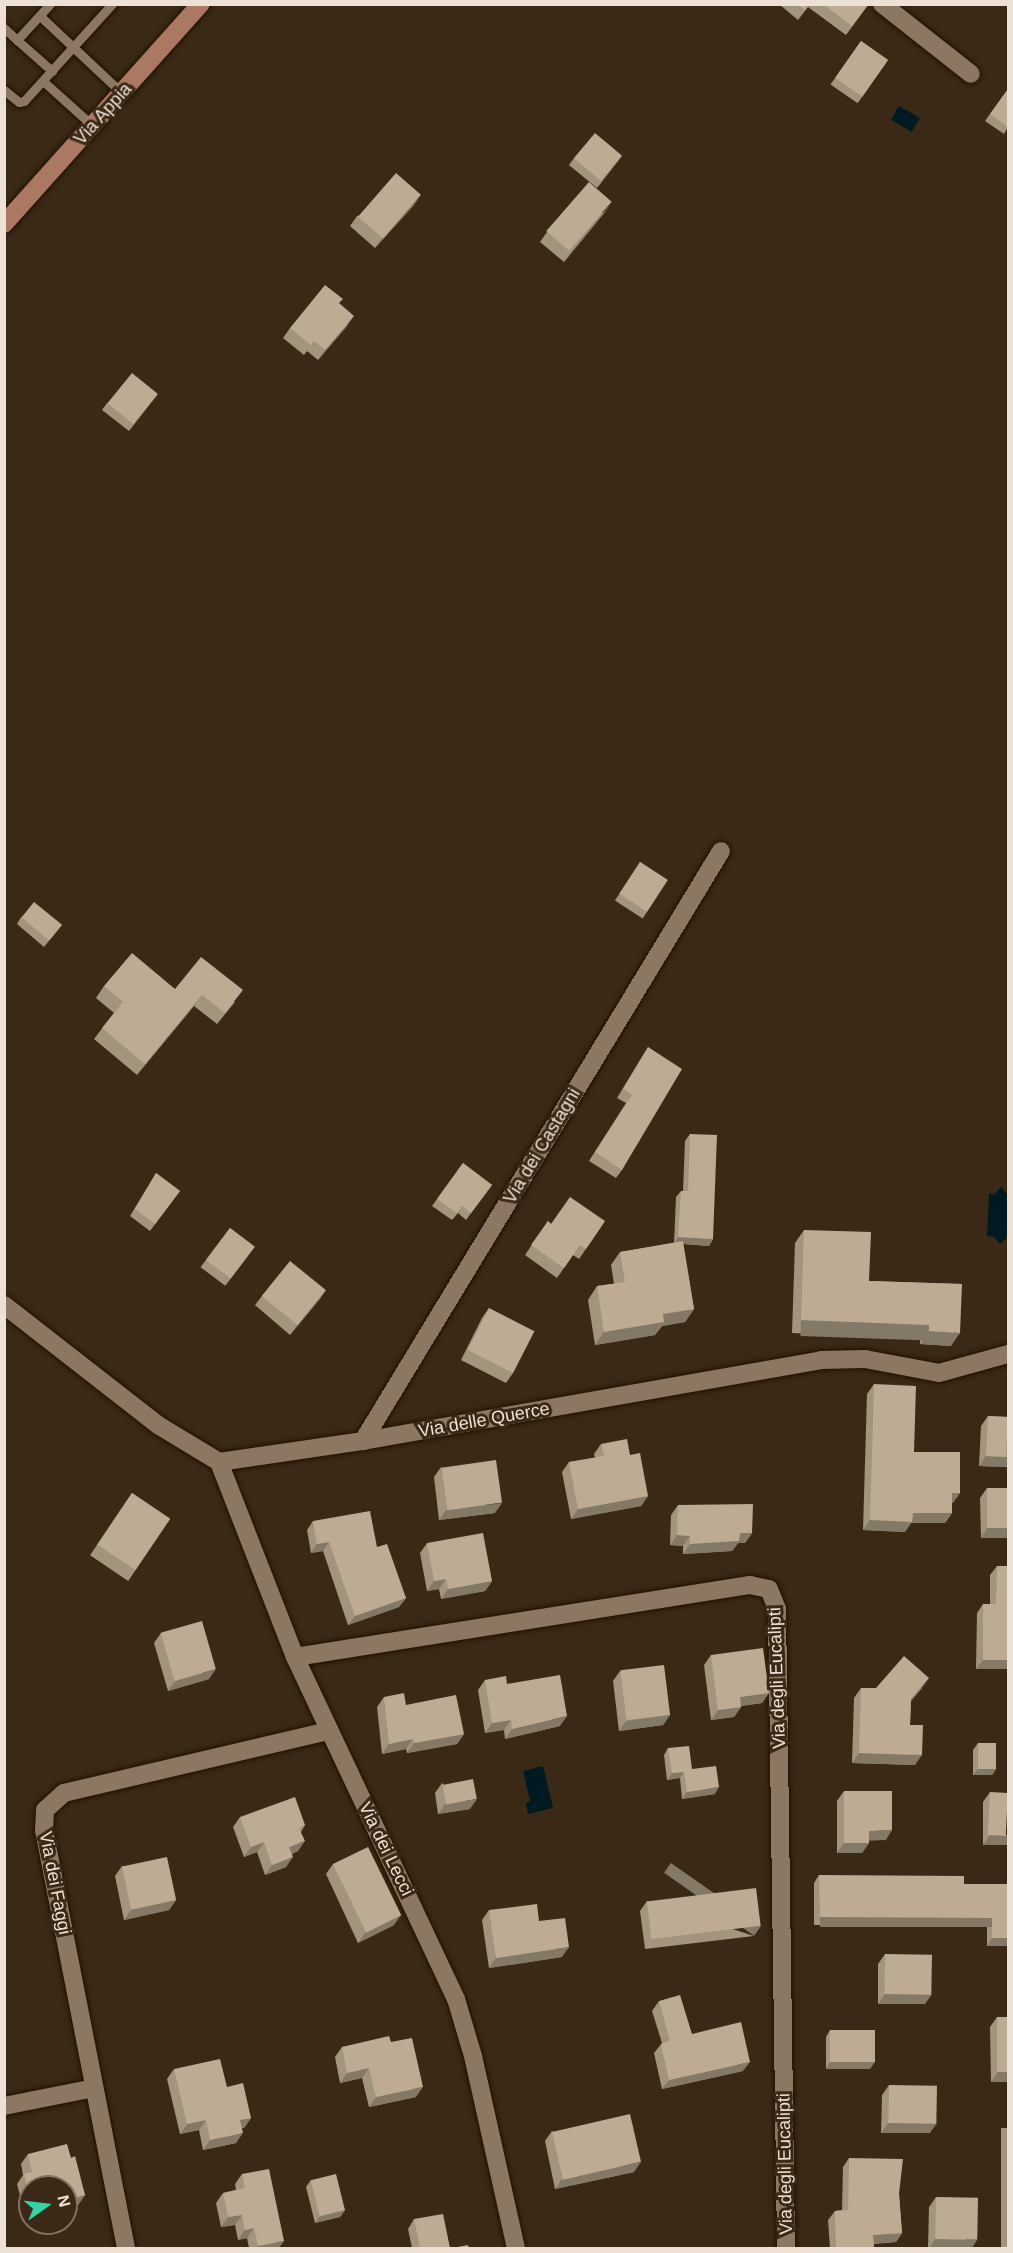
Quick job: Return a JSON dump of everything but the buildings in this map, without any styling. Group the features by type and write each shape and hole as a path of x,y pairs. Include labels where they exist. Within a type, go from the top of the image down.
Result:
{"street":[{"name":"Via Appia","path":"4,224 201,4"},
{"path":"882,4 971,74"},
{"name":"Via dei Castagni","path":"363,1441 721,851"},
{"path":"4,1305 158,1425 219,1462"},
{"name":"Via delle Querce","path":"219,1462 363,1441 821,1360 872,1360 939,1373 1008,1354"},
{"name":"Via dei Lecci","path":"219,1462 295,1657 458,2007 474,2056 516,2248"},
{"name":"Via degli Eucalipti","path":"295,1657 750,1585 768,1589 777,1609 786,2248"},
{"name":"Via dei Faggi","path":"126,2248 44,1830 48,1805 64,1793 329,1731"},
{"path":"4,2106 94,2088"}],"lane":[{"path":"17,40 50,4"},
{"path":"4,90 15,100 24,101 75,48 112,4"},
{"path":"40,16 122,93"},
{"path":"4,28 52,71"},
{"path":"43,81 93,126"}],"water":[{"path":"899,106 920,118 912,132 891,120"},
{"path":"1001,1187 1008,1195 1008,1237 1000,1244 994,1237 987,1236 989,1193 994,1195"},
{"path":"543,1766 553,1808 528,1814 526,1803 530,1801 523,1771"}]}
